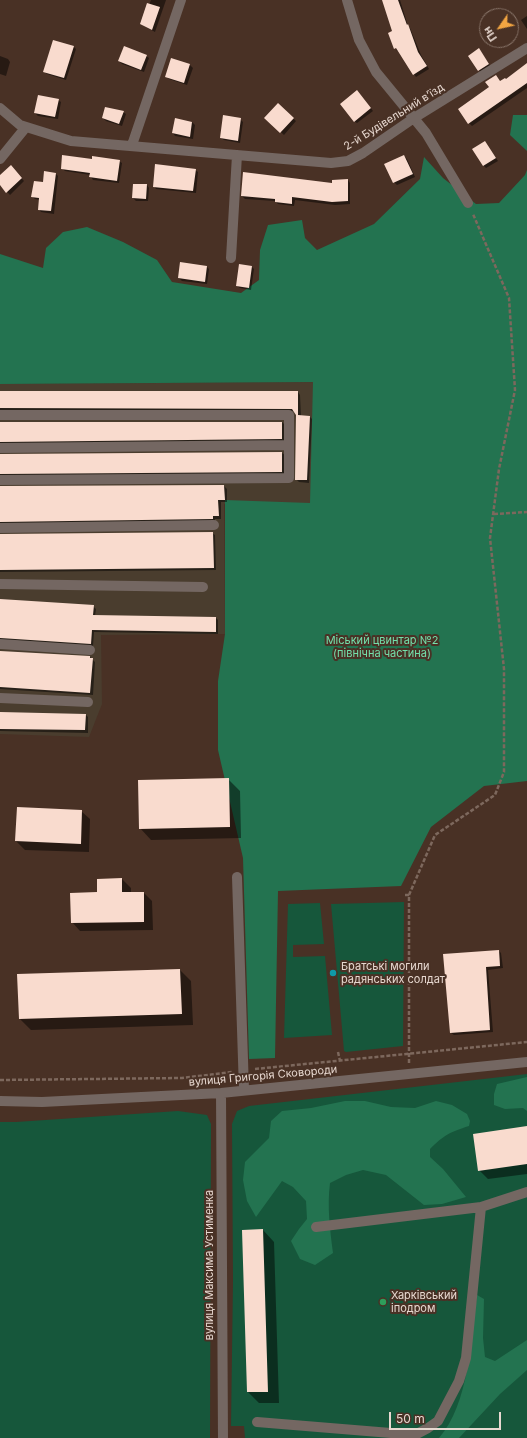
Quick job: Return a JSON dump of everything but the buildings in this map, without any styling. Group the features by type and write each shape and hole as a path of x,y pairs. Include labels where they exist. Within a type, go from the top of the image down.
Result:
{"street":[{"path":"132,145 181,0"},
{"path":"347,0 359,40 376,72 426,133 468,203"},
{"name":"2-й Будівельний в’їзд","path":"0,108 20,125 71,141 331,163 348,161 363,153 414,118 527,48"},
{"path":"0,159 26,127"},
{"path":"231,258 237,155"},
{"path":"0,415 289,415 289,478 0,480"},
{"path":"0,448 289,445"},
{"path":"0,528 214,525"},
{"path":"0,584 203,587"},
{"path":"0,644 90,650"},
{"path":"0,698 88,702"},
{"path":"237,877 244,1090"},
{"name":"вулиця Григорія Сковороди","path":"0,1101 42,1102 221,1093 527,1062"},
{"name":"вулиця Максима Устименка","path":"221,1093 223,1438"},
{"path":"316,1228 481,1207 527,1192"},
{"path":"257,1422 415,1436 438,1420 459,1381 466,1358 481,1207"}],"path":[{"path":"410,1075 410,895 435,835 495,795 504,772 504,669 490,538 499,469 515,390 509,298 468,203"},
{"path":"494,514 527,512"},
{"path":"405,895 410,895"},
{"path":"0,1080 182,1078 244,1070 527,1042"},
{"path":"338,1052 340,1061"}],"shaded area":[{"path":"313,382 314,503 224,504 225,634 101,635 102,704 89,737 0,734 0,384"}],"green space":[{"path":"513,115 527,115 527,151 510,135"},
{"name":"Міський цвинтар №2 (північна частина)","path":"424,157 443,178 476,204 499,203 525,175 527,170 527,781 484,786 431,827 401,886 278,891 275,1058 249,1059 243,858 218,750 218,681 225,634 225,500 310,503 313,382 0,384 0,254 43,268 46,248 63,232 87,227 123,242 157,260 172,282 241,293 259,280 260,250 268,225 302,220 305,238 317,250 374,224 420,179"},
{"path":"404,902 403,1046 346,1052 344,1051 331,904"},
{"path":"320,903 324,944 293,945 293,957 325,956 332,1035 284,1038 288,904"},
{"name":"Харківський іподром","path":"527,1074 527,1438 245,1438 244,1426 231,1426 233,1281 232,1124 237,1111 249,1106"},
{"path":"527,1077 527,1111 523,1108 505,1109 494,1105 494,1094 497,1084"},
{"path":"345,1101 365,1101 391,1107 415,1108 436,1101 452,1105 467,1114 470,1121 469,1126 448,1134 430,1149 430,1157 443,1169 466,1197 442,1204 424,1205 386,1175 363,1170 346,1175 330,1183 329,1209 333,1253 315,1265 300,1259 291,1241 307,1219 306,1201 293,1187 282,1181 256,1217 247,1201 243,1180 245,1162 269,1138 271,1121 282,1111 311,1108"},
{"path":"178,1111 207,1115 211,1124 210,1438 0,1438 0,1122"},
{"path":"477,1295 484,1299 483,1338 485,1357 495,1361 527,1340 527,1370 500,1394 459,1438 439,1438 449,1424 457,1408 463,1389 470,1351"}],"place":[{"name":"Братські могили радянських солдат","path":"333,973"},
{"name":"Харківський іподром","path":"383,1302"}]}
